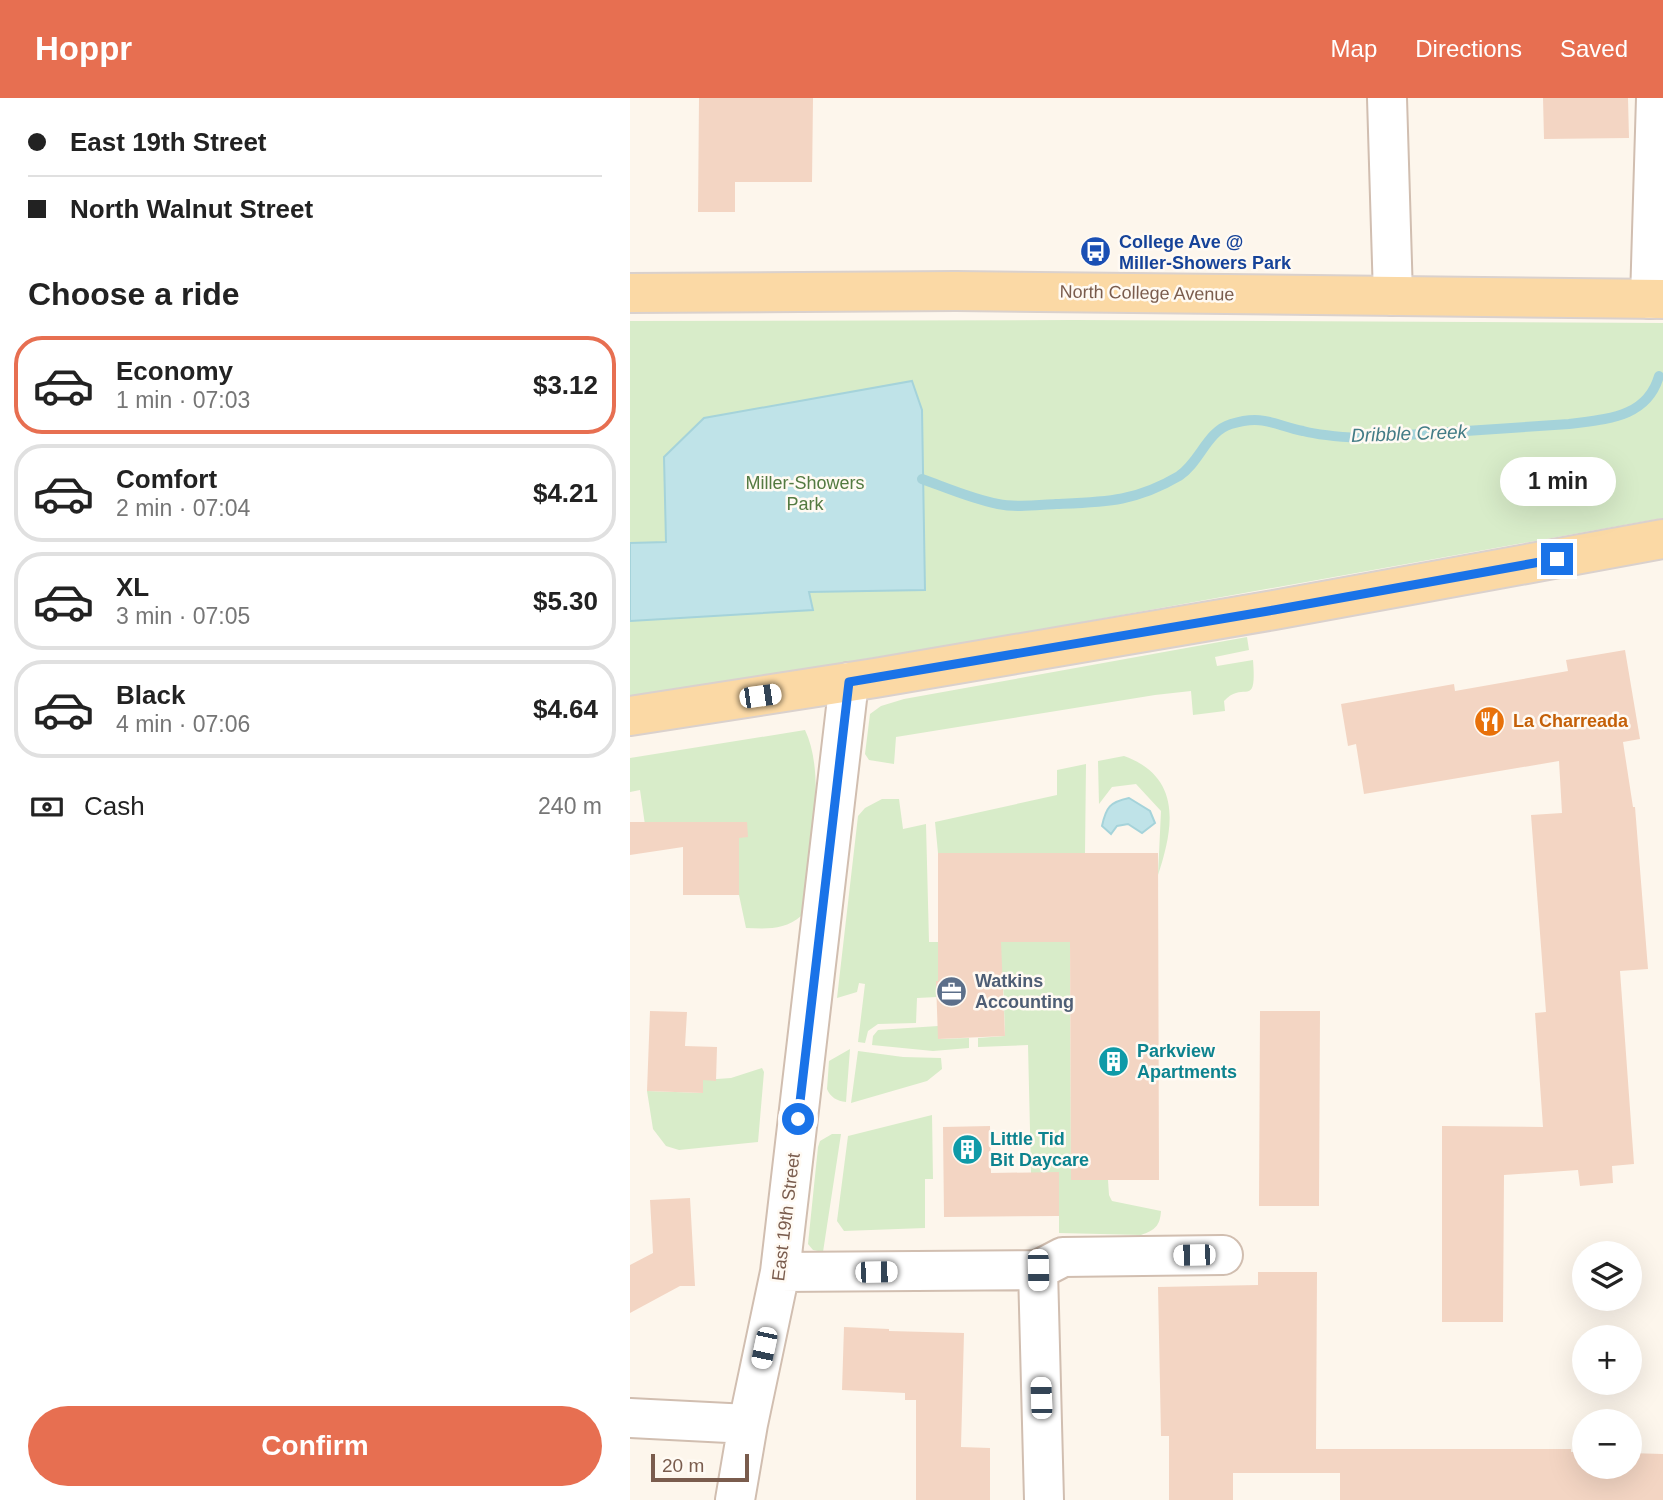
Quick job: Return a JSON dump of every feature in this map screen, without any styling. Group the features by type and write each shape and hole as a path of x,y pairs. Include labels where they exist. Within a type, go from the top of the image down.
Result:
{"main road":[{"name":"North College Avenue","path":"630,293 917,291 1657,299"},
{"path":"630,716 1274,610 1663,539"}],"street":[{"path":"1387,98 1393,296"},
{"path":"1656,98 1657,299"},
{"name":"East 19th Street","path":"735,1500 780,1272 849,682"},
{"path":"780,1272 1038,1270 1063,1257 1223,1255"},
{"path":"1038,1270 1045,1500"},
{"path":"630,1418 748,1424"}],"green space":[{"name":"Miller-Showers Park","path":"630,321 1663,323 1663,518 988,639 630,697"},
{"path":"1247,637 1249,650 1215,657 1217,666 1253,660 1251,690 1231,695 1224,701 1225,711 1193,715 1191,691 1155,695 896,737 894,764 869,760 865,754 870,714 881,706 904,699"},
{"path":"805,730 812,750 816,796 801,916 782,926 746,928 739,895 739,822 645,825 640,790 630,792 630,758"},
{"path":"1124,756 1143,765 1156,777 1169,805 1168,839 1158,875 1161,811 1136,784 1112,787 1099,804 1098,761"},
{"path":"1086,764 1085,853 938,853 935,822 1057,795 1057,770"},
{"path":"882,799 899,799 903,829 926,824 929,942 1070,942 1071,1180 1108,1180 1112,1201 1161,1211 1158,1224 1150,1231 1141,1235 1059,1233 1059,1173 1031,1173 1028,1045 978,1047 978,1038 1005,1036 1003,979 937,981 937,997 917,998 916,1023 878,1024 868,1031 865,1043 858,1042 865,984 859,983 857,992 837,998 858,816 865,808"},
{"path":"938,1026 939,1039 969,1038 969,1048 933,1051 872,1045 873,1036 878,1030"},
{"path":"850,1049 846,1102 834,1098 827,1089 829,1061"},
{"path":"858,1051 903,1057 941,1058 942,1069 927,1081 851,1103"},
{"path":"762,1068 764,1072 758,1142 679,1150 666,1146 653,1129 647,1091 703,1093 703,1080 731,1078"},
{"path":"932,1115 933,1179 925,1179 925,1228 844,1231 837,1221 848,1136"},
{"path":"832,1134 841,1134 823,1252 813,1250 808,1244 818,1147 820,1141"}],"water":[{"path":"912,381 922,410 925,590 809,592 813,610 630,621 630,543 666,542 664,457 704,418"},
{"path":"1129,798 1150,811 1155,823 1142,833 1128,824 1117,826 1111,834 1102,826 1107,810 1117,801"}],"building":[{"path":"699,98 813,98 812,182 735,182 735,212 698,212"},
{"path":"1543,98 1628,98 1629,138 1544,139"},
{"path":"1625,650 1640,739 1623,742 1635,807 1648,969 1620,971 1634,1164 1612,1166 1613,1183 1580,1186 1578,1170 1504,1175 1503,1322 1442,1322 1442,1126 1543,1127 1535,1013 1546,1012 1531,815 1562,813 1559,761 1364,794 1356,744 1348,746 1341,704 1454,684 1455,691 1568,671 1566,660"},
{"path":"630,822 747,822 748,837 739,838 739,895 683,895 683,847 630,855"},
{"name":"Parkview Apartments","path":"938,853 1158,853 1159,1180 1071,1180 1070,942 1001,942 1005,1036 938,1039"},
{"path":"650,1011 687,1012 685,1046 717,1047 716,1081 703,1080 703,1093 647,1091"},
{"path":"1260,1011 1320,1011 1319,1206 1259,1206"},
{"name":"Little Tid Bit Daycare","path":"990,1126 991,1173 1059,1172 1059,1216 944,1217 943,1127"},
{"path":"690,1198 695,1286 680,1286 630,1313 630,1265 653,1253 650,1200"},
{"path":"1258,1272 1317,1272 1316,1449 1571,1449 1572,1479 1642,1479 1642,1453 1663,1454 1663,1500 1340,1500 1340,1473 1233,1473 1233,1500 1169,1500 1169,1436 1161,1436 1158,1287 1258,1285"},
{"path":"844,1327 964,1333 961,1447 990,1448 990,1500 916,1500 916,1400 905,1400 905,1393 842,1390"}],"waterway":[{"name":"Dribble Creek","path":"922,479 988,502 1005,505 1105,501 1134,496 1179,476 1193,463 1216,433 1242,421 1268,421 1317,434 1361,438 1569,424 1611,418 1635,408 1645,401 1659,376"}],"place":[{"name":"College Ave @ Miller-Showers Park","path":"1096,252"},
{"name":"La Charreada","path":"1490,721"},
{"name":"Watkins Accounting","path":"952,991"},
{"name":"Parkview Apartments","path":"1114,1061"},
{"name":"Little Tid Bit Daycare","path":"967,1149"}],"route":[{"path":"798,1119 849,682 1557,559"}]}
